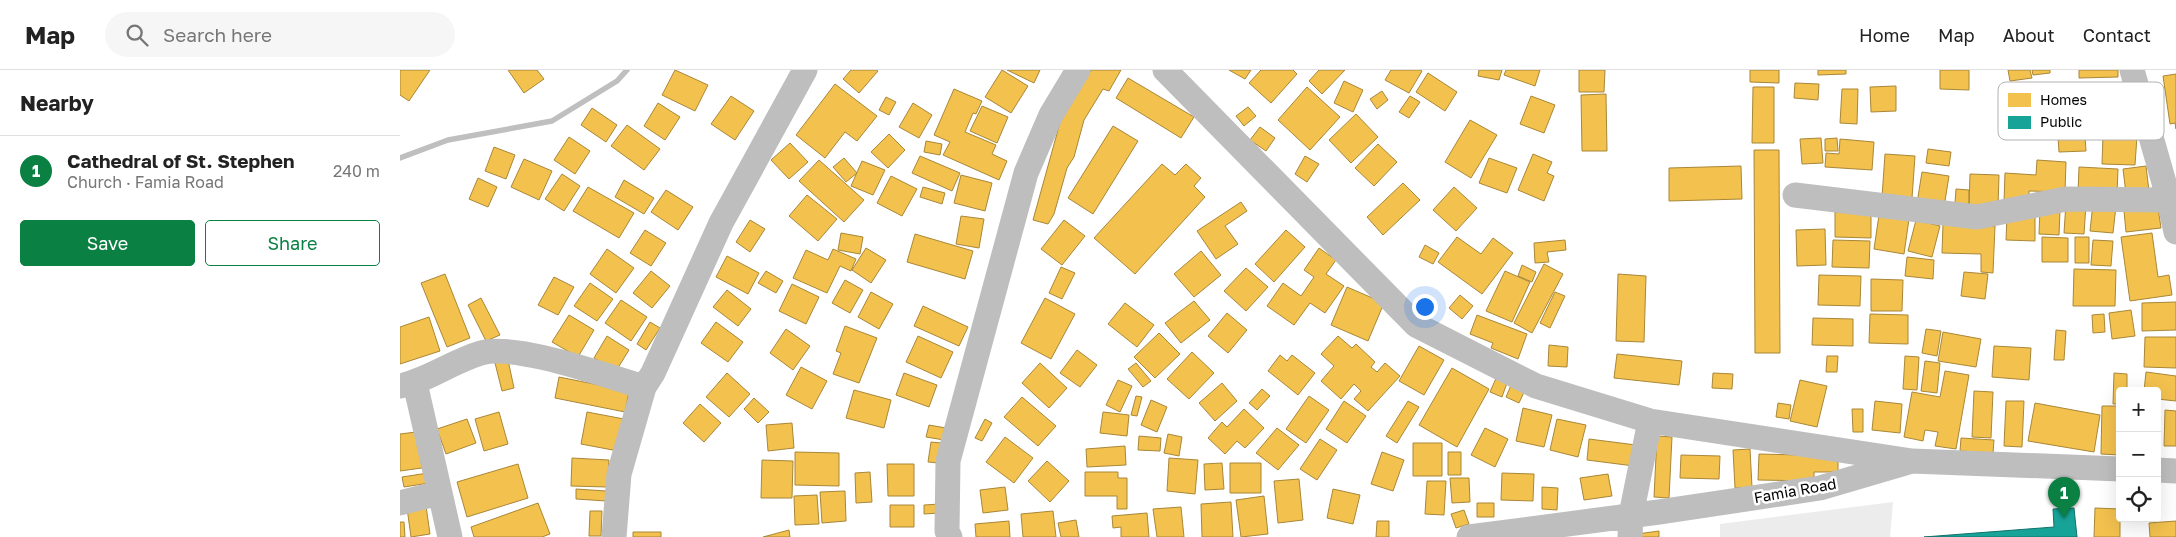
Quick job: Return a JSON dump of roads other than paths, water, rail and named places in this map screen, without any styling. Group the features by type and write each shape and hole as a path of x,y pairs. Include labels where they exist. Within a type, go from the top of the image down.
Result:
{"street":[{"path":"614,537 619,474 644,387 653,373 721,223 805,70"},
{"path":"950,537 947,531 948,461 1026,173 1051,115 1078,70"},
{"path":"1165,70 1416,325 1536,386 1650,421 1912,461"},
{"path":"2152,140 2176,232"},
{"path":"1795,195 1976,217 2066,199 2169,200"},
{"path":"450,537 407,385 482,353 521,352 644,387"},
{"path":"1630,526 1650,421"},
{"name":"Famia Road","path":"1469,537 1630,526 1820,488 1912,461 2116,469"},
{"path":"2161,470 2176,471"},
{"path":"400,503 439,493"}],"waterway":[{"path":"400,158 448,140 552,121 617,81 627,70"}],"place":[{"name":"Cathedral of St. Stephen","path":"2064,518"}]}
